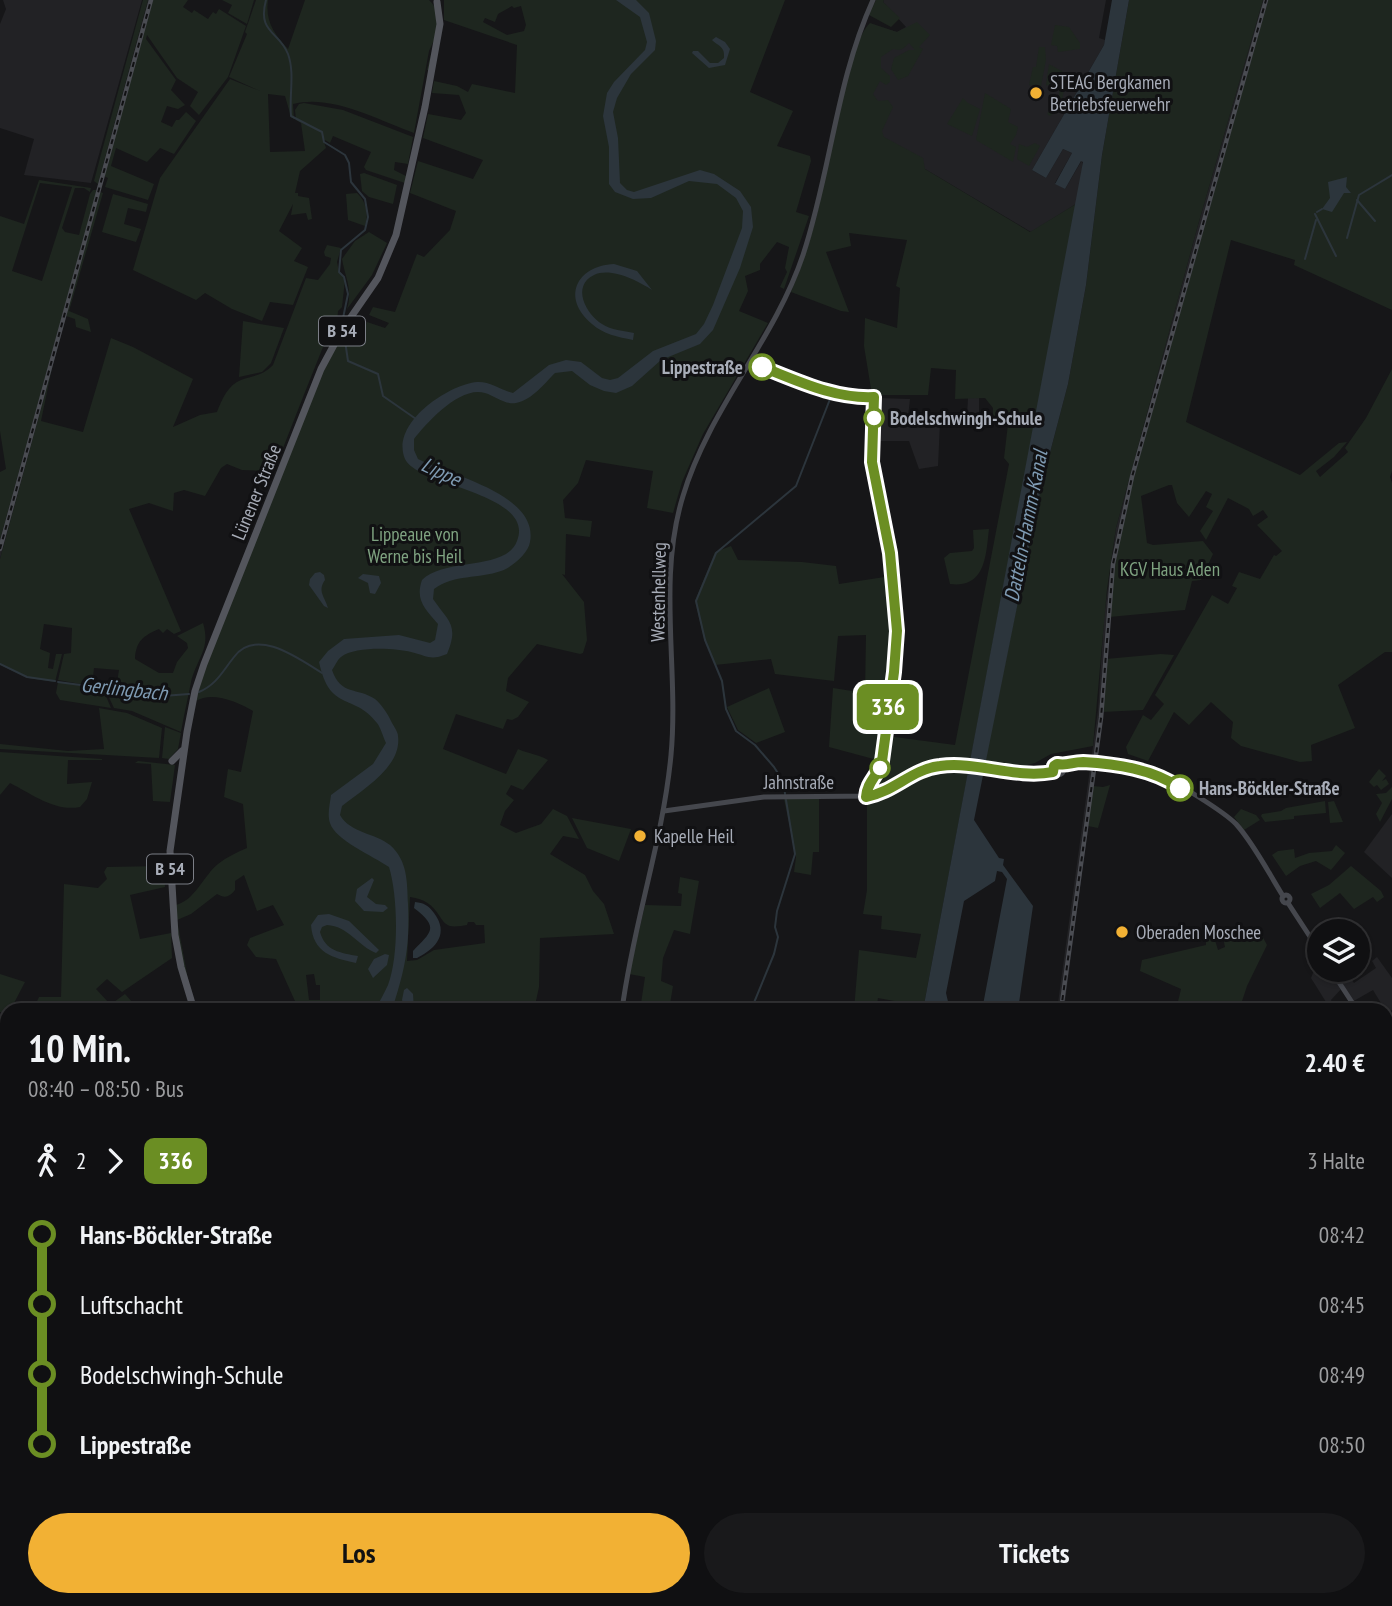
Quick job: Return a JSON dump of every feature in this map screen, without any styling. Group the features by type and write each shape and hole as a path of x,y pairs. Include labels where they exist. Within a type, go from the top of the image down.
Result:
{"main road":[{"name":"Westenhellweg","path":"623,1003 664,811 673,723 671,558 682,499 703,445 778,314 803,256 814,219 846,72 873,0"},
{"name":"Lünener Straße","path":"192,1003 179,959 170,875 170,844 184,747 199,679 321,369 336,339 378,278 393,244 426,101 440,24 436,1"},
{"path":"172,761 184,747"},
{"name":"Jahnstraße","path":"664,811 764,797 866,797 887,791 928,768 941,765 1036,774 1053,772 1060,775 1064,772 1064,767 1089,763 1156,774 1234,822 1283,896 1290,897 1287,903 1307,933"},
{"path":"1339,982 1352,1003"}],"shaded area":[{"path":"3,0 142,0 91,183 24,175 34,139 0,128 0,24 6,9"},
{"path":"148,0 153,0 101,185 98,184"},
{"path":"884,0 1106,0 1099,38 1105,40 1104,45 1032,170 1046,178 1063,149 1072,153 1055,183 1065,189 1082,160 1076,204 1031,232 925,169 878,151 864,90 886,29 897,32 906,27"},
{"path":"1263,0 1268,0 1133,480 1113,578 1097,757 1065,1003 1058,1003 1098,710 1104,617 1116,528 1198,225"},
{"path":"97,190 100,192 0,559 0,540"},
{"path":"356,316 367,322 360,337 354,335 352,342 345,331"},
{"path":"877,398 910,399 908,417 931,417 940,423 938,466 919,469 909,441 875,441"},
{"path":"968,398 979,398 979,415 967,416"},
{"path":"1392,814 1392,878 1364,852"},
{"path":"1377,957 1392,978 1392,1003 1381,1003 1373,990 1352,1002 1342,988 1331,1000 1332,1003 1327,1003 1314,982 1370,982 1370,972 1376,968 1372,961"}],"green space":[{"path":"143,0 148,0 98,184 94,181"},
{"path":"153,0 188,0 183,7 192,13 194,10 208,19 219,9 246,26 228,77 199,115 190,106 198,92 177,78 147,35 146,39 176,80 171,90 185,105 178,109 167,106 161,122 172,127 186,112 196,121 174,154 160,148 147,162 116,148 111,166 154,184 148,200 105,187 108,178 104,176"},
{"path":"222,0 254,0 247,24 228,13 232,5"},
{"path":"256,0 268,0 272,27 288,49 305,0 429,0 438,15 436,43 427,70 436,36 429,51 414,133 355,110 323,102 308,102 293,104 294,119 285,96 268,94 270,152 305,151 301,123 296,120 295,110 299,104 304,103 343,110 413,137 408,164 395,162 394,170 406,176 405,183 366,170 364,167 371,152 333,136 330,143 323,139 326,148 300,171 295,193 309,198 312,219 308,220 306,213 291,215 293,204 279,231 302,248 294,261 308,267 293,305 270,302 262,321 232,309 205,293 196,300 133,270 160,178 230,79 260,91 229,77 247,34 245,32"},
{"name":"Lippeaue von Werne bis Heil","path":"444,0 785,0 750,92 793,111 777,146 810,156 811,161 796,212 809,216 784,289 780,287 787,272 785,268 789,247 777,242 760,264 760,270 745,276 748,291 739,311 768,323 703,434 682,482 673,513 647,508 653,471 586,460 578,483 563,500 565,518 592,521 590,537 566,534 565,575 562,574 584,602 587,640 583,653 537,644 508,678 506,691 529,702 518,717 507,719 503,729 456,714 443,749 506,774 518,749 548,760 523,790 511,785 506,794 514,800 505,811 500,825 516,833 541,824 553,809 567,816 579,839 563,836 550,854 585,875 604,904 614,934 540,938 539,987 536,1003 296,1003 276,959 256,957 247,945 250,938 284,925 273,905 257,911 244,875 235,881 235,890 231,895 224,897 217,894 191,914 177,920 189,985 181,958 175,905 188,899 218,864 247,848 243,804 224,797 228,769 241,772 253,711 217,697 196,701 200,680 328,357 345,331 360,337 367,322 385,328 389,323 369,315 373,307 395,312 417,254 424,257 450,230 456,211 410,193 418,161 473,179 483,160 423,138 428,114 461,120 466,113 459,95 432,93 434,81 457,86 468,92 472,84 515,93 517,45 444,20","holes":["512,6 521,6 526,25 524,31 507,35 483,22 485,18 495,22 498,14","410,897 427,903 450,926 467,925 468,922 484,925 485,943 434,950 417,960 407,961","314,974 316,985 320,985 320,1000 309,1000 306,975"]},
{"path":"876,0 884,0 900,18 891,27 869,15"},
{"path":"1129,0 1263,0 1198,225 1116,528 1107,589 1093,746 1051,754 1035,763 1019,767 989,765 988,771 983,771 1042,483 1068,384 1086,285 1102,155"},
{"name":"KGV Haus Aden","path":"1268,0 1392,0 1392,310 1294,265 1295,260 1231,240 1186,422 1300,475 1339,443 1347,442 1316,471 1320,477 1348,452 1345,448 1366,418 1392,369 1392,652 1385,652 1338,685 1355,728 1311,745 1312,761 1300,762 1241,746 1231,738 1233,722 1211,702 1189,725 1174,712 1148,761 1128,754 1126,747 1143,715 1151,720 1164,704 1155,695 1212,595 1228,604 1237,588 1232,586 1239,572 1260,579 1274,555 1282,551 1257,525 1268,517 1263,510 1253,516 1249,509 1228,498 1206,540 1200,531 1213,511 1206,507 1212,494 1206,491 1189,517 1177,503 1172,485 1169,485 1141,496 1147,543 1153,545 1203,541 1213,554 1201,580 1192,581 1185,610 1109,617 1116,556 1133,480"},
{"path":"917,22 930,35 919,47 923,49 908,76 898,80 891,69 894,58 909,50 915,50 909,43 902,49 893,49 881,57 881,68 890,76 890,82 886,85 880,81 873,94 878,101 888,100 893,107 882,131 884,137 923,158 925,169 1030,232 1076,204 924,1003 878,998 877,1003 855,1003 859,950 916,958 921,934 881,929 882,916 863,914 867,890 867,798 894,790 924,773 949,768 966,769 968,763 934,763 921,767 884,789 868,790 868,787 882,771 887,736 955,745 1009,464 1004,458 1008,424 993,423 993,408 985,398 955,399 956,370 931,368 928,395 872,395 864,346 865,318 897,328 900,288 896,286 907,240 849,233 851,246 826,252 849,312 791,292 815,220 853,56 870,23 897,32"},
{"path":"1055,25 1069,27 1080,43 1080,49 1058,52 1057,46 1051,45"},
{"path":"1039,47 1045,47 1046,60 1041,86 1029,85 1033,67 1036,67"},
{"path":"1049,64 1067,74 1059,107 1050,116 1047,114 1059,97 1059,87 1046,85"},
{"path":"985,93 1011,109 1008,122 1018,127 1010,144 1016,147 1013,162 976,140"},
{"path":"963,98 980,109 972,136 947,124"},
{"path":"1035,143 1040,146 1029,166 1017,159 1019,144 1027,147"},
{"path":"360,174 397,185 393,204 369,197 362,191"},
{"path":"39,180 91,188 90,192 84,188 75,188 62,228 65,232 79,235 90,194 97,190 0,540 0,472 6,469 0,431 0,216 24,224","holes":["40,183 72,187 42,281 12,271"]},
{"path":"100,192 103,193 69,311 88,319 91,332 76,327 75,319 66,316"},
{"path":"357,193 366,208 365,226 348,220 346,194"},
{"path":"113,194 148,204 146,212 128,208 124,224 141,229 136,242 102,232"},
{"path":"369,232 387,243 372,275 347,309 349,290 342,259 355,241"},
{"path":"327,245 341,248 337,262 339,272 345,280 342,307 323,347 274,471 242,470 227,464 221,468 205,496 184,490 174,493 173,511 149,503 129,509 181,631 174,634 167,629 163,633 159,629 149,634 139,643 135,659 159,673 173,673 177,662 188,648 187,643 177,636 203,623 204,647 191,682 181,732 132,711 114,708 104,687 116,688 119,670 94,668 92,686 58,680 64,654 71,653 72,628 44,624 40,649 50,653 48,668 53,669 56,654 62,654 55,682 28,678 0,665 0,559 52,368 41,421 83,432 111,338 193,379 173,427 200,415 217,412 232,385 262,373 273,365 306,278 318,280 330,264 331,258 325,256 324,252"},
{"path":"243,321 284,328 271,363 262,372 239,377"},
{"path":"989,529 982,568 971,581 950,584 944,558 950,553 972,551 973,530"},
{"path":"731,546 738,560 836,566 839,584 891,576 895,649 881,761 829,747 833,688 865,693 866,635 838,636 834,681 775,674 771,659 715,665 704,639 695,601 715,552"},
{"path":"1174,655 1143,710 1102,712 1106,659"},
{"path":"58,682 103,689 111,708 60,700 56,693"},
{"path":"769,688 785,732 756,743 738,730 727,707"},
{"path":"99,708 127,713 162,728 159,758 0,749 0,744 68,751 104,749"},
{"path":"165,727 181,733 178,749 169,759 162,758"},
{"path":"0,752 102,760 68,760 67,784 92,782 87,799 80,807 71,808 53,805 10,783 0,795"},
{"path":"138,761 175,765 170,802 153,801 151,764 135,763"},
{"path":"1379,769 1386,776 1382,781 1386,779 1389,784 1381,790 1369,782"},
{"path":"1110,785 1098,828 1088,826 1093,786"},
{"path":"1392,787 1392,799 1380,822 1376,814 1382,803 1376,794 1386,793"},
{"path":"784,799 819,799 819,852 813,852 811,875 794,872 796,857"},
{"path":"1325,801 1326,813 1265,822 1261,816 1286,808"},
{"path":"1334,801 1343,822 1330,823 1328,802"},
{"path":"1241,809 1256,815 1260,820 1244,830 1234,817"},
{"path":"572,818 631,829 619,861 587,848"},
{"path":"1336,845 1345,853 1331,870 1316,861 1300,866 1286,876 1272,855 1278,851 1294,849 1295,858 1309,853 1332,851"},
{"path":"164,866 165,887 130,895 140,939 171,933 172,958 122,992 107,979 96,989 108,1002 106,1003 36,1003 39,997 61,997 64,884 98,888 107,879 104,872 107,867"},
{"path":"1351,866 1381,891 1384,897 1377,902 1373,897 1354,909 1340,893 1320,908 1311,894 1329,885"},
{"path":"680,877 699,881 690,934 674,930 663,958 661,981 673,986 670,1003 641,1003 645,977 629,974 645,905 681,906 682,894 678,893"},
{"path":"1259,930 1267,945 1241,1003 1178,1003 1181,989 1140,971 1142,960 1206,945 1206,939 1214,937 1218,950 1225,947 1223,937 1236,933 1239,942"},
{"path":"0,974 25,982 14,1003 0,1003"},
{"path":"125,994 133,1003 113,1003"}],"water":[{"name":"Lippe","path":"616,0 636,0 649,13 656,41 655,50 631,74 617,98 613,112 618,138 620,183 627,190 634,192 700,170 714,174 740,191 751,207 753,227 740,268 713,330 700,344 661,360 632,386 616,393 590,385 572,371 555,373 532,395 516,403 504,402 485,393 466,394 445,407 414,439 414,450 418,459 489,489 521,511 529,525 530,542 523,555 505,569 450,581 434,589 433,599 448,619 452,630 447,654 433,657 395,650 356,651 341,657 332,670 340,684 368,695 382,706 398,736 398,747 388,767 342,806 340,815 350,826 390,845 400,858 405,872 408,933 403,970 394,1003 379,1003 388,985 394,958 396,926 389,867 339,836 330,823 329,813 331,795 373,764 386,743 378,725 368,714 336,696 329,689 319,662 344,639 399,635 430,643 435,640 438,624 425,609 421,599 422,580 445,568 501,557 511,550 517,541 518,525 509,512 493,501 414,468 405,459 403,446 406,433 424,408 451,390 465,385 482,382 513,393 549,365 566,360 581,362 602,378 610,380 618,378 653,351 696,334 713,305 742,228 743,211 736,198 717,184 689,181 651,198 633,199 615,192 609,184 609,147 603,116 607,93 645,50 647,42 640,17"},
{"name":"Datteln-Hamm-Kanal","path":"1112,0 1129,0 1102,155 1086,285 1068,384 1042,483 974,820 999,858 1004,859 1003,865 1033,906 1019,1003 983,1003 1007,879 1002,872 997,871 995,881 964,901 946,993 948,1003 924,1003 1083,162 1081,161 1065,189 1055,184 1072,153 1063,149 1046,178 1032,170 1104,45"},
{"path":"716,37 730,49 725,65 709,68 692,53 698,51 710,63 718,63 724,58 724,51 712,40"},
{"path":"1347,177 1346,187 1351,193 1344,193 1332,212 1322,209 1330,198 1328,182"},
{"path":"614,264 637,271 652,290 624,276 601,273 587,280 583,286 583,300 591,314 602,324 634,333 633,340 611,335 596,327 582,314 577,304 575,294 582,277 601,266"},
{"path":"315,573 324,575 322,591 328,608 309,585"},
{"path":"363,574 379,576 381,583 375,594 370,593 368,583 358,578"},
{"path":"372,878 374,880 367,897 376,904 385,905 388,908 383,912 364,911 355,901 357,889"},
{"path":"415,902 432,910 438,920 440,933 439,939 430,950 413,958 413,951 430,930 427,920 414,908"},
{"path":"329,914 349,921 379,950 376,953 347,932 327,925 322,927 320,932 330,947 358,956 356,963 326,953 316,942 311,925 318,915"},
{"path":"389,955 387,965 373,978 368,969 374,959"},
{"path":"407,988 413,994 414,1003 403,1003 404,990"}],"waterway":[{"path":"266,0 264,19 270,31 284,46 290,61 291,116 322,132 324,142 345,155 349,163 351,182 365,199 368,217 365,230 341,250 339,272 344,277 348,294 342,323"},
{"path":"1347,238 1359,195 1392,175"},
{"path":"1357,200 1375,221"},
{"path":"1317,212 1322,209"},
{"path":"1315,214 1336,256"},
{"path":"1305,259 1316,220"},
{"path":"344,334 348,361 378,374 383,396 416,419"},
{"path":"785,794 784,783 774,767 755,745 736,731 726,709 722,681 705,640 696,601 716,553 796,486 832,394"},
{"name":"Gerlingbach","path":"199,692 215,681 243,648 254,645 277,648 322,673"},
{"name":"Gerlingbach","path":"0,664 27,677 55,681"},
{"name":"Gerlingbach","path":"58,682 163,696 189,694"},
{"path":"754,1003 774,954 778,937 775,927 777,911 795,854 786,800"}],"railway":[{"path":"0,549 151,0"},
{"path":"1062,1003 1101,718 1113,564 1132,477 1266,0"}],"bus line":[{"name":"336","path":"762,367 835,394 874,397 872,462 892,563 897,649 882,761 879,772 867,787 866,797 887,791 922,770 941,765 1043,774 1053,772 1057,764 1064,767 1083,762 1148,772 1180,788"}],"place":[{"name":"STEAG Bergkamen Betriebsfeuerwehr","path":"1036,93"},
{"name":"Lippestraße","path":"762,367"},
{"name":"Bodelschwingh-Schule","path":"874,418"},
{"name":"Hans-Böckler-Straße","path":"1180,788"},
{"name":"Kapelle Heil","path":"640,836"},
{"name":"Oberaden Moschee","path":"1122,932"}]}
